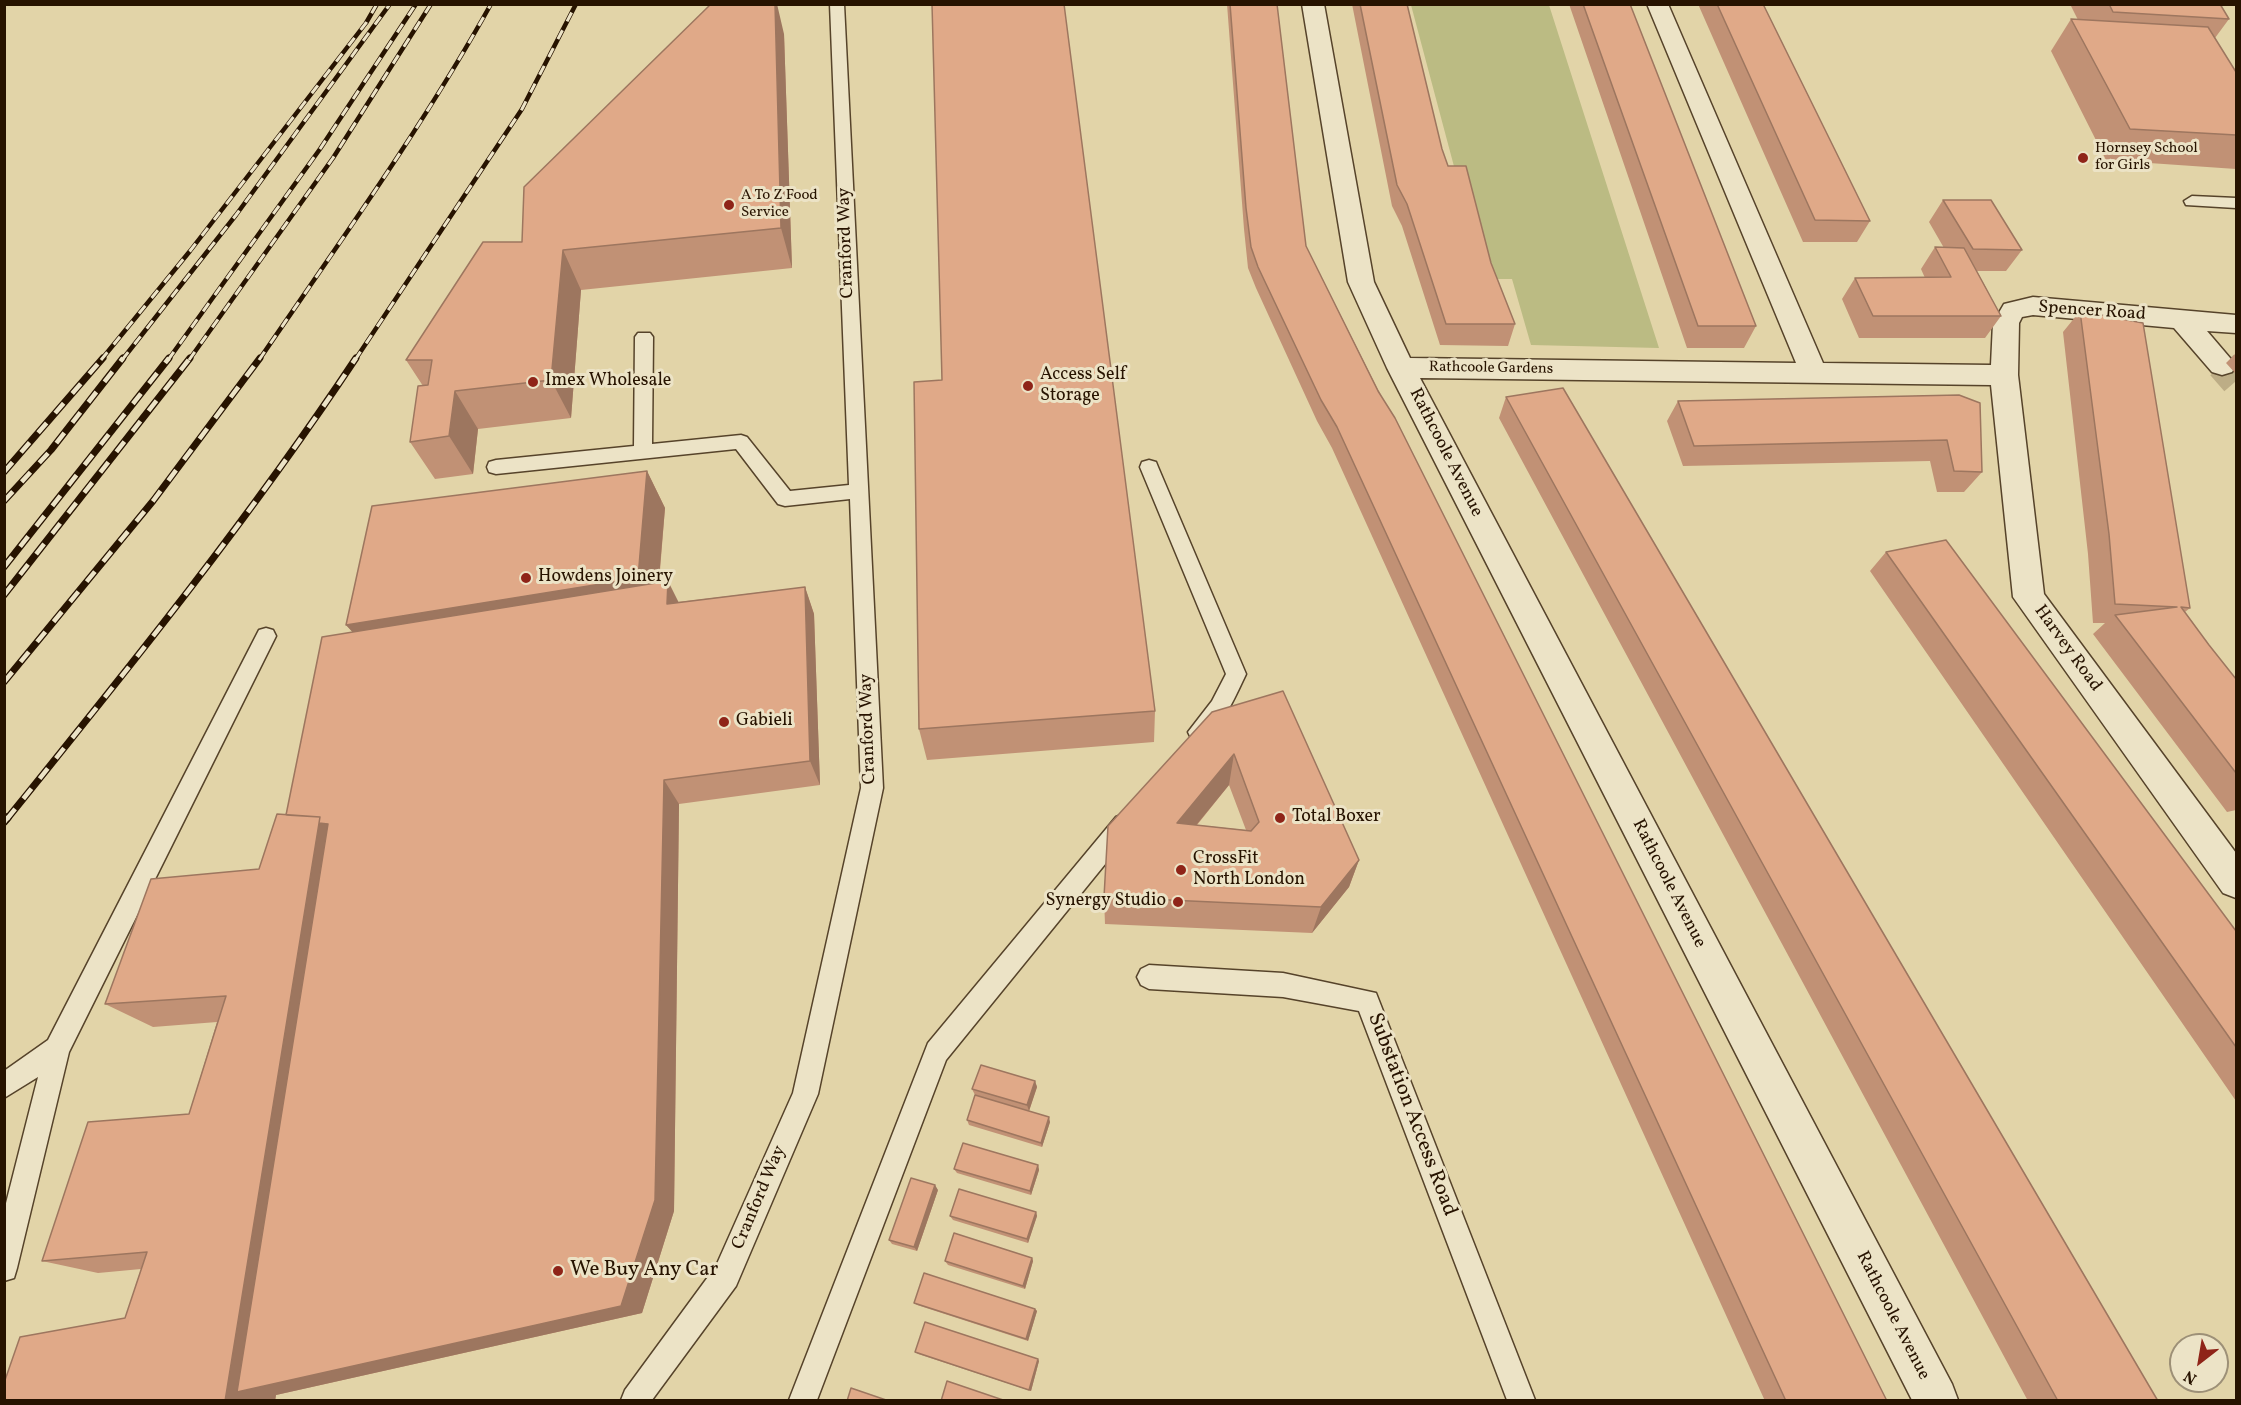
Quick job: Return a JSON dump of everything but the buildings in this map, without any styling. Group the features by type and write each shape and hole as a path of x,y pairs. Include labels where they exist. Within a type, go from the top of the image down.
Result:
{"street":[{"path":"1313,4 1360,282 1401,368"},
{"path":"1657,4 1814,373"},
{"name":"Spencer Road","path":"2004,375 2006,323 2013,310 2033,306 2236,324"},
{"path":"2182,319 2222,365"},
{"name":"Rathcoole Gardens","path":"1401,368 2004,375"},
{"name":"Rathcoole Avenue","path":"1401,368 1936,1401"},
{"name":"Harvey Road","path":"2004,375 2030,597 2230,863"}],"lane":[{"name":"Cranford Way","path":"635,1401 726,1276 805,1094 872,788 837,4"},
{"path":"2192,201 2236,204"},
{"path":"643,452 644,337"},
{"path":"496,467 741,442 785,499 857,491"},
{"path":"1149,467 1236,675 1220,707 1182,753"},
{"path":"4,1268 57,1049 267,636"},
{"path":"804,1401 937,1052 1137,809"},
{"name":"Substation Access Road","path":"1149,977 1283,985 1367,1001 1521,1401"},
{"path":"4,1086 57,1049"}],"green space":[{"path":"1411,5 1549,5 1659,348 1531,345 1512,279 1484,279"}],"tunnel":[{"path":"2222,365 2236,381"}],"railway":[{"path":"101,360 190,251 366,23 377,4"},
{"path":"122,360 236,215 390,4"},
{"path":"168,360 320,149 416,4"},
{"path":"189,360 333,158 431,4"},
{"path":"259,360 408,140 491,4"},
{"path":"355,360 522,109 576,4"},
{"path":"4,472 103,358"},
{"path":"4,501 51,450 123,358"},
{"path":"4,567 169,358"},
{"path":"4,595 190,358"},
{"path":"4,682 153,501 260,358"},
{"path":"7,819 231,535 316,418 356,358"},
{"path":"4,822 8,817"}],"place":[{"name":"Hornsey School for Girls","path":"2083,158"},
{"name":"A To Z Food Service","path":"729,205"},
{"name":"Imex Wholesale","path":"533,382"},
{"name":"Access Self Storage","path":"1028,386"},
{"name":"Howdens Joinery","path":"526,578"},
{"name":"Gabieli","path":"724,722"},
{"name":"Total Boxer","path":"1280,818"},
{"name":"CrossFit North London","path":"1181,870"},
{"name":"Synergy Studio","path":"1178,902"},
{"name":"We Buy Any Car","path":"558,1271"}]}
